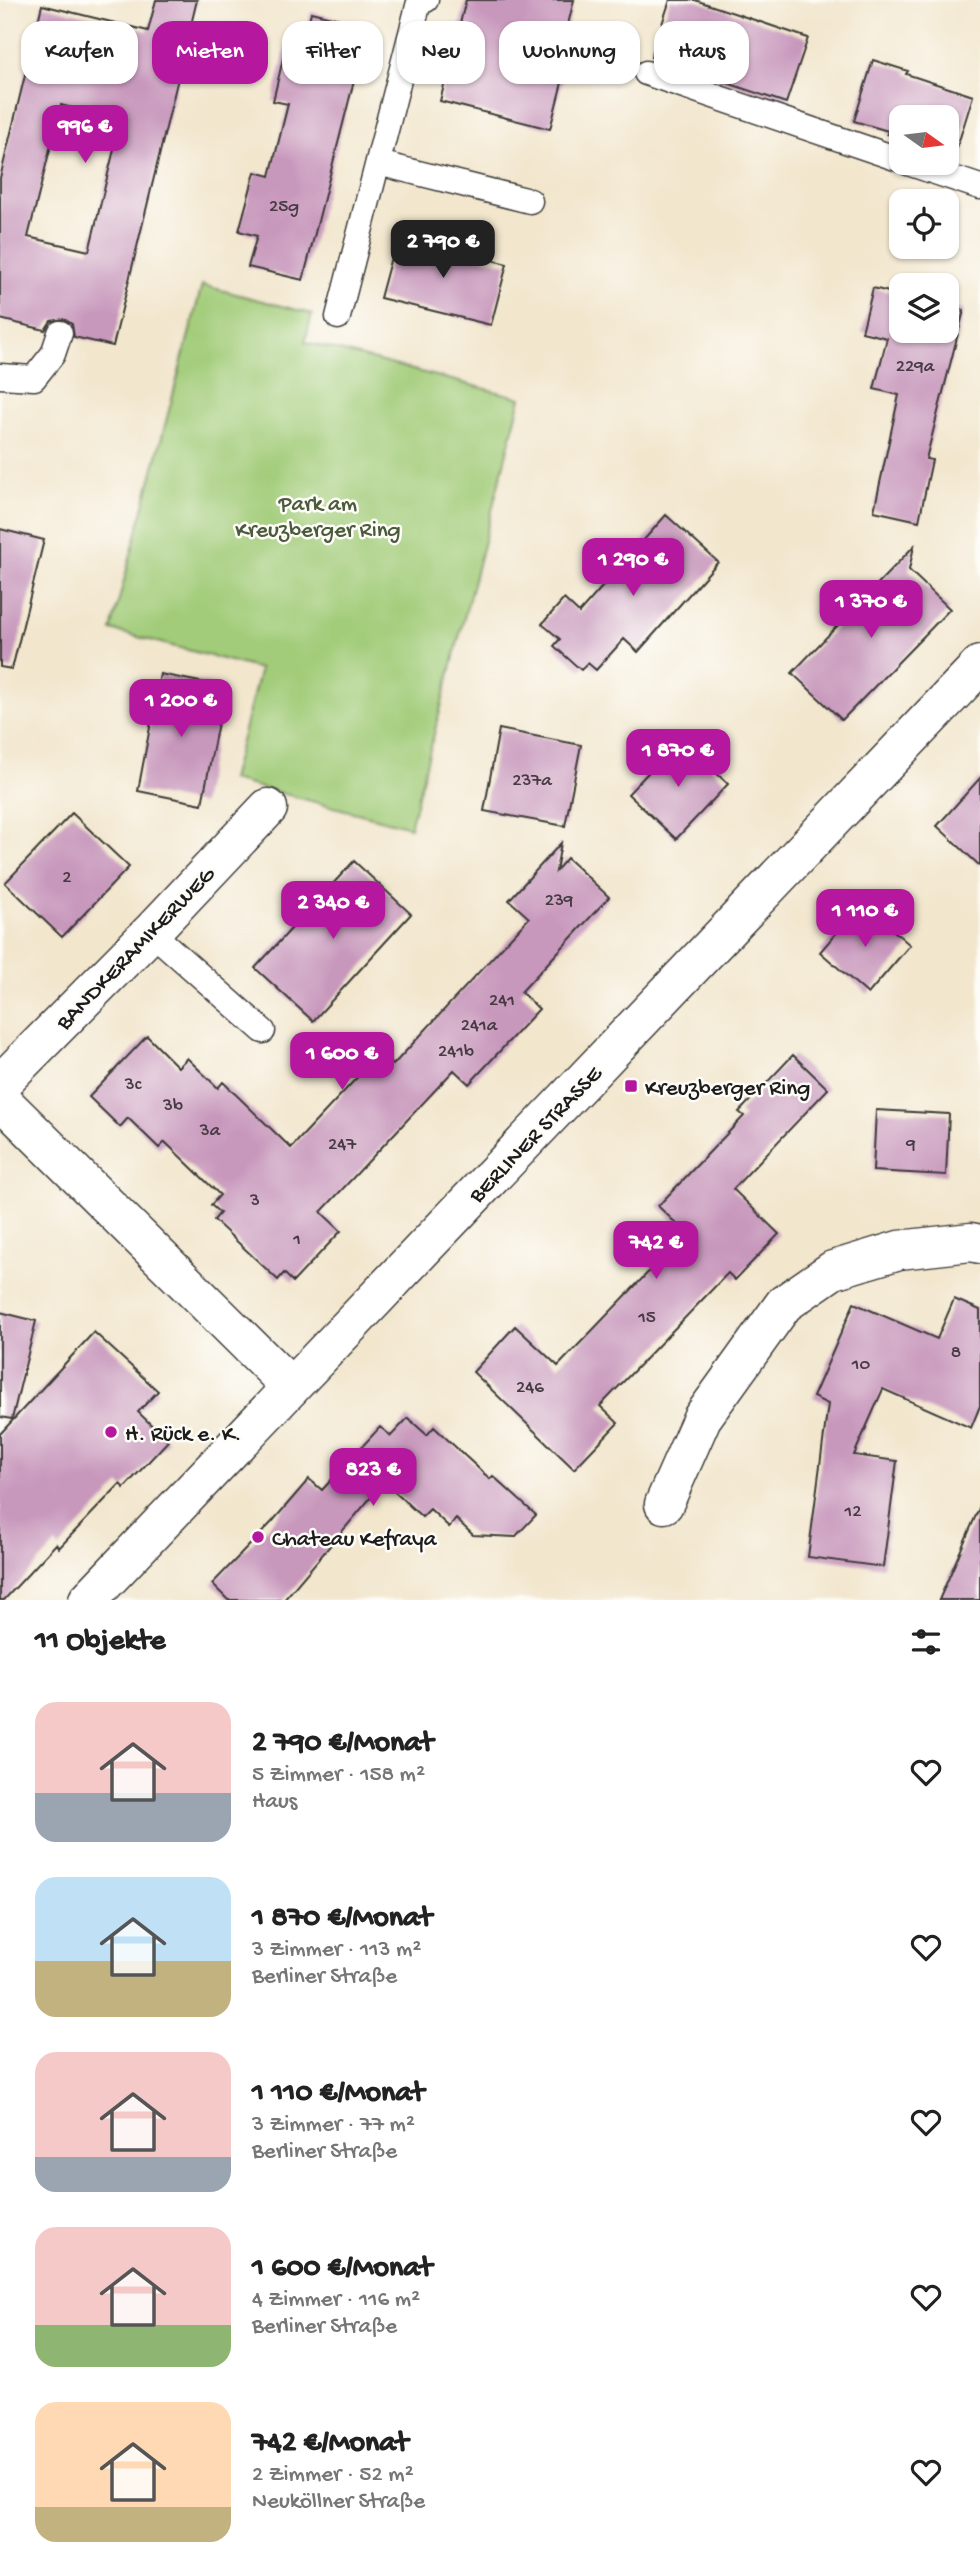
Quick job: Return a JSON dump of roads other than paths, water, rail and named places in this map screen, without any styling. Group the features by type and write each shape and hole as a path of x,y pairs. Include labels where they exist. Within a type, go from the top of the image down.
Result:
{"street":[{"name":"BERLINER STRASSE","path":"88,1600 980,665"},
{"name":"BANDKERAMIKERWEG","path":"0,1084 151,932 268,808"},
{"path":"0,1099 291,1387"},
{"path":"664,1504 702,1418 784,1304 833,1270 899,1250 971,1242 980,1244"}],"lane":[{"path":"338,317 419,2 426,0"},
{"path":"646,73 889,156"},
{"path":"378,163 530,201"},
{"path":"944,175 980,187"},
{"path":"0,376 34,378 53,354 60,334"},
{"path":"151,932 263,1031"}],"place":[{"name":"Kreuzberger Ring","path":"631,1086"},
{"name":"H. Rück e. K.","path":"111,1432"},
{"name":"Chateau Kefraya","path":"258,1537"}],"park label":[{"name":"Park am Kreuzberger Ring","path":"318,515"}]}
